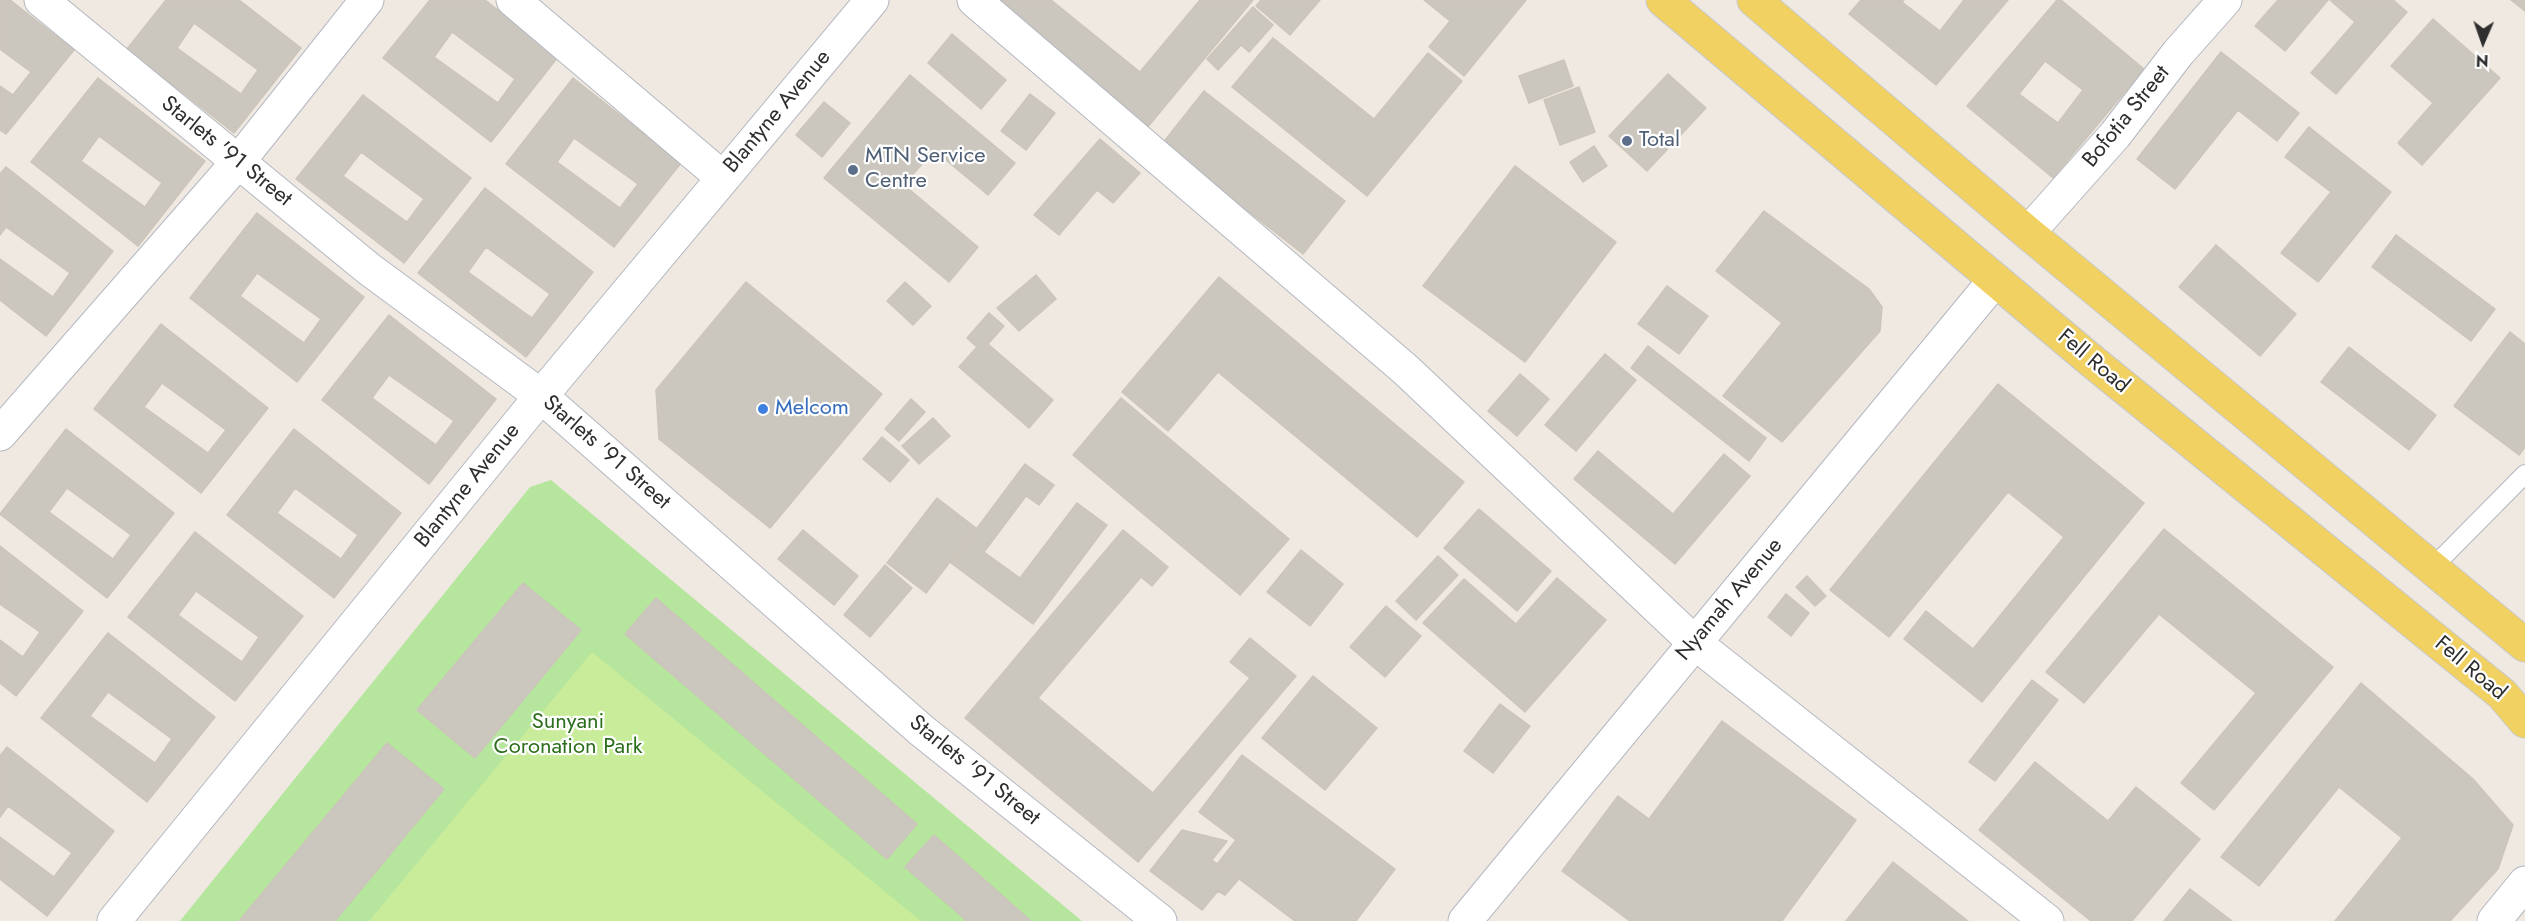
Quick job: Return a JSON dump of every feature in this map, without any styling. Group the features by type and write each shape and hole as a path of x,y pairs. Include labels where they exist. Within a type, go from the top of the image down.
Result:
{"main road":[{"name":"Fell Road","path":"1663,0 2093,362 2502,693 2525,721"},
{"path":"1754,0 2028,232 2525,645"}],"street":[{"name":"Starlets '91 Street","path":"41,0 369,269 541,396 921,730 1160,921"},
{"path":"0,434 238,162 367,0"},
{"path":"513,0 723,178"},
{"name":"Blantyne Avenue","path":"114,921 541,396 872,0"},
{"path":"974,0 1406,370 1695,643 2047,921"},
{"name":"Bofotia Street","path":"2028,232 2115,135 2178,53 2225,0"},
{"name":"Nyamah Avenue","path":"1465,921 1995,280"},
{"path":"2494,921 2525,883"}],"lane":[{"path":"2432,568 2525,474"}],"green space":[{"name":"Sunyani Coronation Park","path":"551,480 1082,921 180,921 530,487"},
{"path":"592,652 921,921 369,921"}],"building":[{"path":"0,0 10,0 74,50 6,134 0,130 0,86 13,95 31,72 0,49"},
{"path":"166,0 239,0 301,48 234,133 127,49","holes":["194,23 258,70 241,94 177,48"]},
{"path":"430,0 485,0 558,57 491,142 383,58","holes":["452,32 515,79 498,103 434,57"]},
{"path":"989,0 1051,0 1140,72 1200,0 1253,0 1146,129"},
{"path":"1261,0 1320,0 1290,35 1256,6"},
{"path":"1424,0 1526,0 1464,76 1429,47 1450,21"},
{"path":"1861,0 1904,0 1902,2 1940,31 1964,0 2008,0 1936,85 1849,14"},
{"path":"2057,0 2061,0 2144,69 2053,178 1967,106","holes":["2045,61 2083,90 2058,123 2019,94"]},
{"path":"2278,0 2328,0 2285,51 2255,26"},
{"path":"2330,0 2393,0 2407,12 2336,94 2311,73 2355,22"},
{"path":"2511,0 2525,0 2525,11"},
{"path":"1253,7 1273,25 1249,52 1241,45 1218,70 1207,59"},
{"path":"2433,19 2500,78 2422,165 2398,143 2433,103 2391,66"},
{"path":"952,34 1006,80 981,109 928,63"},
{"path":"1273,38 1374,119 1428,53 1462,81 1367,196 1232,87"},
{"path":"2221,52 2299,113 2277,141 2238,110 2175,189 2137,159"},
{"path":"1564,60 1573,86 1529,103 1519,76"},
{"path":"1668,74 1706,108 1647,171 1609,136"},
{"path":"910,75 1015,163 988,195 934,150 904,185 978,247 949,282 824,178"},
{"path":"98,78 205,161 138,246 31,162","holes":["99,136 162,183 145,207 81,161"]},
{"path":"573,78 681,163 614,247 506,164","holes":["574,138 638,184 620,208 557,162"]},
{"path":"1579,87 1595,132 1560,145 1544,100"},
{"path":"1204,91 1345,201 1303,254 1162,144"},
{"path":"1030,94 1055,113 1026,150 1001,131"},
{"path":"363,95 471,178 404,263 296,179","holes":["361,152 424,199 407,222 343,176"]},
{"path":"824,102 850,123 822,157 796,135"},
{"path":"2309,127 2391,192 2318,282 2281,253 2331,192 2285,157"},
{"path":"1100,139 1140,173 1113,203 1097,190 1059,235 1034,215"},
{"path":"1594,146 1607,166 1583,182 1570,162"},
{"path":"1515,166 1616,242 1525,362 1423,286"},
{"path":"6,167 113,251 46,336 0,300 0,259 53,297 70,273 6,227 0,235 0,174"},
{"path":"485,188 593,272 526,357 418,273","holes":["486,247 550,294 532,318 468,272"]},
{"path":"1764,211 1869,289 1882,307 1880,331 1782,442 1723,396 1782,323 1716,271"},
{"path":"257,213 364,297 297,382 190,298","holes":["257,273 321,319 304,343 240,296"]},
{"path":"2396,235 2495,309 2471,341 2372,267"},
{"path":"2216,245 2296,314 2260,356 2179,287"},
{"path":"1036,275 1056,299 1019,331 997,308"},
{"path":"1219,277 1464,482 1417,537 1218,372 1168,431 1122,392"},
{"path":"746,282 882,394 770,528 659,439 656,390"},
{"path":"905,282 931,306 913,325 887,301"},
{"path":"1667,286 1708,316 1679,354 1638,324"},
{"path":"989,313 1004,326 988,344 1053,400 1029,428 959,367 977,347 967,338"},
{"path":"389,315 496,399 429,484 322,400","holes":["389,375 454,421 436,445 372,398"]},
{"path":"161,324 268,408 201,493 94,409","holes":["162,383 226,430 208,453 144,407"]},
{"path":"2510,332 2525,344 2525,447 2519,455 2454,406"},
{"path":"1648,346 1766,438 1749,461 1631,368"},
{"path":"2349,347 2436,415 2409,450 2321,382"},
{"path":"1605,354 1636,380 1576,451 1545,425"},
{"path":"1520,374 1549,399 1517,436 1488,411"},
{"path":"1998,384 2144,503 1982,702 1904,639 1926,611 1973,649 2064,537 2008,492 1889,637 1830,590"},
{"path":"1121,398 1289,539 1240,595 1073,455"},
{"path":"911,399 925,412 899,441 885,429"},
{"path":"933,418 950,436 919,464 902,446"},
{"path":"66,429 174,513 107,598 0,514","holes":["67,488 131,535 113,559 49,512"]},
{"path":"294,429 401,513 334,598 227,515","holes":["295,488 358,535 341,559 277,513"]},
{"path":"882,437 909,460 890,482 863,459"},
{"path":"1598,451 1673,514 1724,454 1750,476 1675,564 1574,479"},
{"path":"1025,464 1054,485 1039,505 1026,496 984,552 1020,578 1077,503 1107,525 1033,624 951,563"},
{"path":"937,498 976,528 926,593 887,563"},
{"path":"1479,509 1551,571 1517,611 1444,548"},
{"path":"2164,529 2333,667 2214,810 2181,783 2256,693 2159,614 2084,703 2046,672"},
{"path":"803,530 858,576 834,605 778,559"},
{"path":"1123,530 1168,567 1152,586 1141,577 1038,698 1153,793 1250,678 1230,662 1250,638 1296,676 1138,862 965,718"},
{"path":"195,532 303,616 235,701 128,617","holes":["196,591 259,637 242,662 178,615"]},
{"path":"0,546 83,611 16,696 0,683 0,640 23,657 40,632 0,604"},
{"path":"1301,550 1343,584 1310,626 1267,592"},
{"path":"1438,556 1458,575 1416,620 1396,601"},
{"path":"885,565 912,588 870,637 844,615"},
{"path":"1807,576 1826,596 1815,606 1796,587"},
{"path":"1557,578 1606,620 1525,712 1423,623 1464,579 1516,624"},
{"path":"523,583 581,630 475,758 417,710"},
{"path":"1786,594 1809,613 1791,636 1768,617"},
{"path":"656,598 917,824 887,859 625,634"},
{"path":"1386,606 1421,636 1385,677 1350,647"},
{"path":"108,633 215,717 147,802 41,718","holes":["108,692 172,739 155,763 90,716"]},
{"path":"1313,676 1377,728 1325,790 1262,738"},
{"path":"2032,680 2058,700 1995,781 1969,762"},
{"path":"2361,683 2473,779 2513,825 2498,869 2450,921 2335,921 2402,838 2339,787 2259,886 2221,857"},
{"path":"1500,704 1530,726 1493,773 1464,751"},
{"path":"1722,721 1856,820 1782,921 1630,921 1562,871 1618,796 1649,819"},
{"path":"387,743 444,789 335,921 239,921"},
{"path":"7,747 114,831 47,916 0,879 0,837 54,877 72,853 8,806 0,817 0,756"},
{"path":"1242,755 1395,869 1356,921 1295,921 1218,863 1236,840 1199,812"},
{"path":"2035,762 2108,821 2136,787 2200,839 2132,921 2091,921 1979,830"},
{"path":"1182,830 1227,841 1212,860 1238,880 1225,895 1218,891 1202,910 1150,871"},
{"path":"934,835 1031,921 967,921 905,867"},
{"path":"1893,862 1968,921 1846,921"},
{"path":"2190,889 2232,921 2164,921"}],"place":[{"name":"Total","path":"1627,141"},
{"name":"MTN Service Centre","path":"853,170"},
{"name":"Melcom","path":"763,409"}]}
